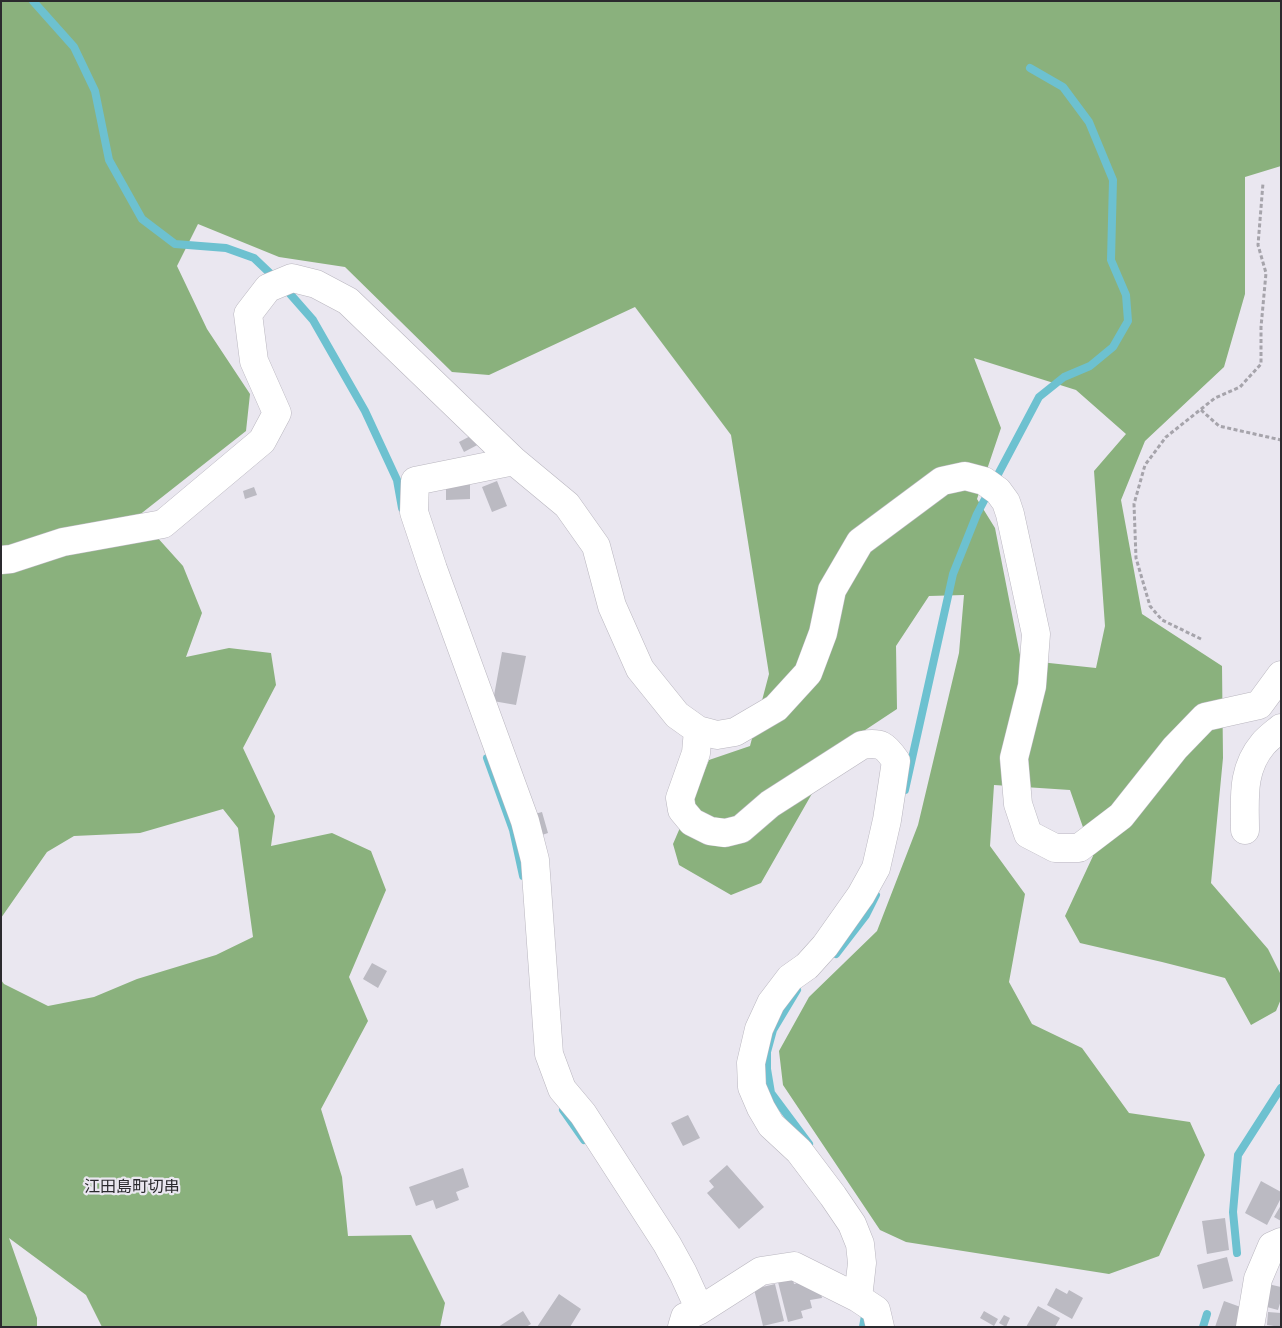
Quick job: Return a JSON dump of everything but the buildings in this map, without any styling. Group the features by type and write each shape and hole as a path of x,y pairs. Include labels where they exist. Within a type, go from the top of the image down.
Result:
{"street":[{"path":"1,560 11,560 63,542 163,524 262,441 277,413 254,361 248,314 268,288 292,278 316,284 348,301 514,462 567,505 596,546 612,606 640,668 676,715 698,730 717,735 735,732 776,708 808,673 824,633 832,590 860,542 942,481 965,476 991,486 1006,502 1036,634 1032,686 1014,758 1018,804 1028,834 1055,848 1079,848 1121,816 1175,748 1205,718 1259,705 1281,675"},
{"path":"514,462 415,481 414,512 525,821 535,860 549,1054 562,1089 583,1114 667,1244 683,1273 689,1318 761,1271 794,1266 874,1317"},
{"path":"1245,830 1244,788 1250,765 1263,744 1281,728"},
{"path":"698,730 696,753 680,798 682,810 692,822 710,831 725,833 741,829 770,804 862,745 876,743 889,750 896,761 887,820 876,868 861,895 825,946 807,966 790,978 771,1003 759,1029 751,1063 752,1087 771,1125 799,1151 852,1224 860,1244 862,1263 874,1317"},
{"path":"1250,1327 1258,1279 1272,1246 1281,1242"}],"path":[{"path":"1201,639 1162,620 1150,606 1136,558 1134,504 1145,465 1166,437 1215,398 1240,387 1261,364 1261,327 1266,273 1258,245 1263,183"},
{"path":"1201,410 1219,426 1281,440"}],"green space":[{"path":"1,1 1281,1 1281,166 1245,177 1245,294 1224,367 1145,441 1121,500 1142,614 1222,666 1223,758 1211,883 1268,949 1281,975 1281,999 1276,1011 1251,1025 1225,978 1080,943 1065,916 1093,856 1070,790 994,785 990,846 1025,894 1009,982 1032,1024 1082,1048 1129,1113 1190,1122 1205,1155 1159,1256 1109,1274 906,1242 880,1230 783,1085 779,1051 809,997 877,931 918,825 959,653 964,595 929,596 896,646 897,709 838,748 761,883 731,895 679,865 673,844 709,760 750,746 769,674 731,435 635,307 489,375 452,372 345,267 279,257 198,224 177,266 207,329 250,394 246,431 138,516 183,566 202,613 186,657 229,648 271,653 276,685 243,748 275,816 271,846 332,833 371,851 386,890 349,977 368,1021 321,1109 342,1177 348,1236 411,1235 445,1303 440,1327 102,1327 86,1295 9,1238 37,1318 37,1327 1,1327 1,980 4,984 48,1006 94,997 137,979 216,955 253,937 238,828 223,809 140,833 74,836 47,852 1,918","holes":["974,358 1076,390 1126,434 1094,471 1105,626 1096,668 1021,660 995,528 977,499 1001,428"]}],"waterway":[{"path":"33,1 74,47 95,91 109,160 142,219 175,244 226,248 254,258 276,279"},
{"path":"905,790 953,574 977,514 1039,397 1064,377 1090,366 1113,347 1128,321 1126,295 1111,260 1113,180 1089,122 1063,87 1030,68"},
{"path":"284,287 313,320 365,411 397,480 402,508"},
{"path":"487,758 513,830 523,876"},
{"path":"836,954 866,915 876,895"},
{"path":"797,990 773,1030 767,1052 767,1069 771,1093 809,1144"},
{"path":"1237,1253 1233,1212 1238,1155 1281,1088"},
{"path":"563,1110 584,1140"},
{"path":"863,1327 866,1310"},
{"path":"1203,1327 1207,1314"}],"district":[{"name":"江田島町切串","path":"132,1187"}]}
